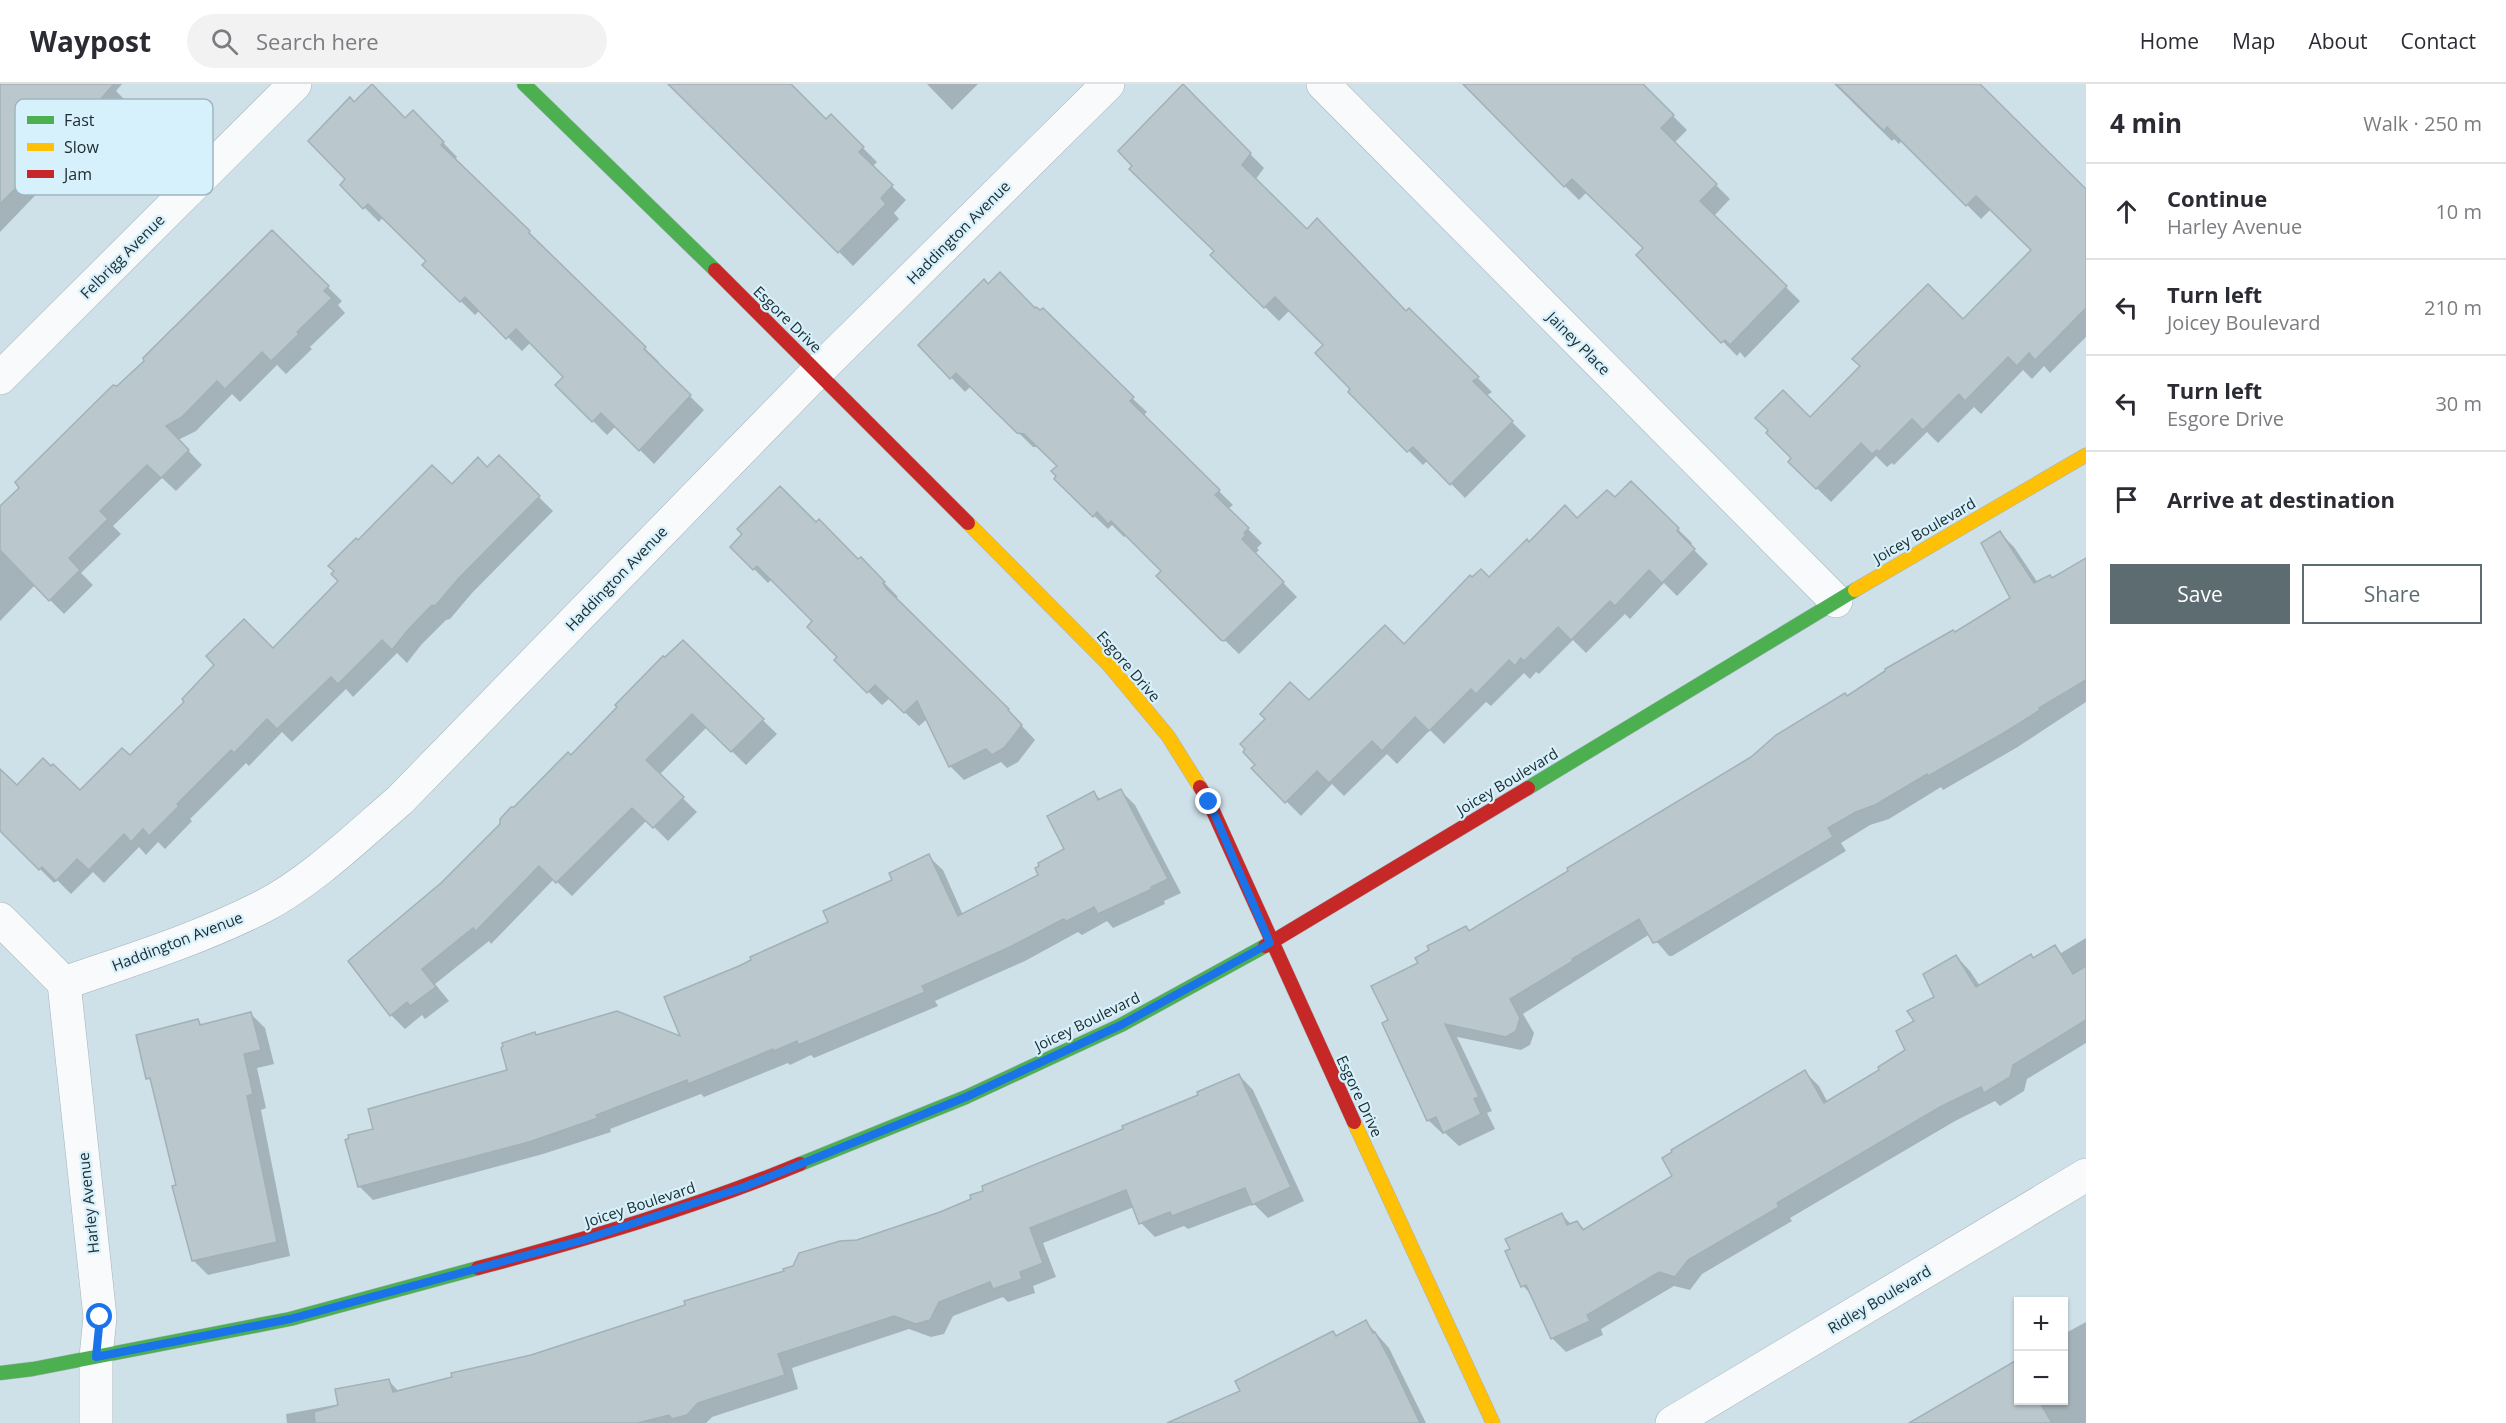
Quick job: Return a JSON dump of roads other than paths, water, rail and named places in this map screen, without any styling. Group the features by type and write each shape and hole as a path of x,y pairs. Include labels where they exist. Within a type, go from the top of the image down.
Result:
{"street":[{"name":"Felbrigg Avenue","path":"213,166 295,84"},
{"name":"Esgore Drive","path":"524,84 818,371 1108,664 1167,736 1209,802 1270,943 1493,1423"},
{"name":"Haddington Avenue","path":"64,983 192,938 263,906 329,862 400,800 818,371 1108,84"},
{"name":"Jainey Place","path":"1323,84 1836,601"},
{"name":"Felbrigg Avenue","path":"0,378 184,195"},
{"name":"Joicey Boulevard","path":"0,1373 96,1357 290,1319 583,1240 744,1187 966,1097 1101,1035 1270,943 1836,601 2086,455"},
{"path":"0,919 64,983"},
{"name":"Harley Avenue","path":"64,983 100,1317 96,1357 96,1423"},
{"name":"Ridley Boulevard","path":"1672,1423 2086,1175"}]}
